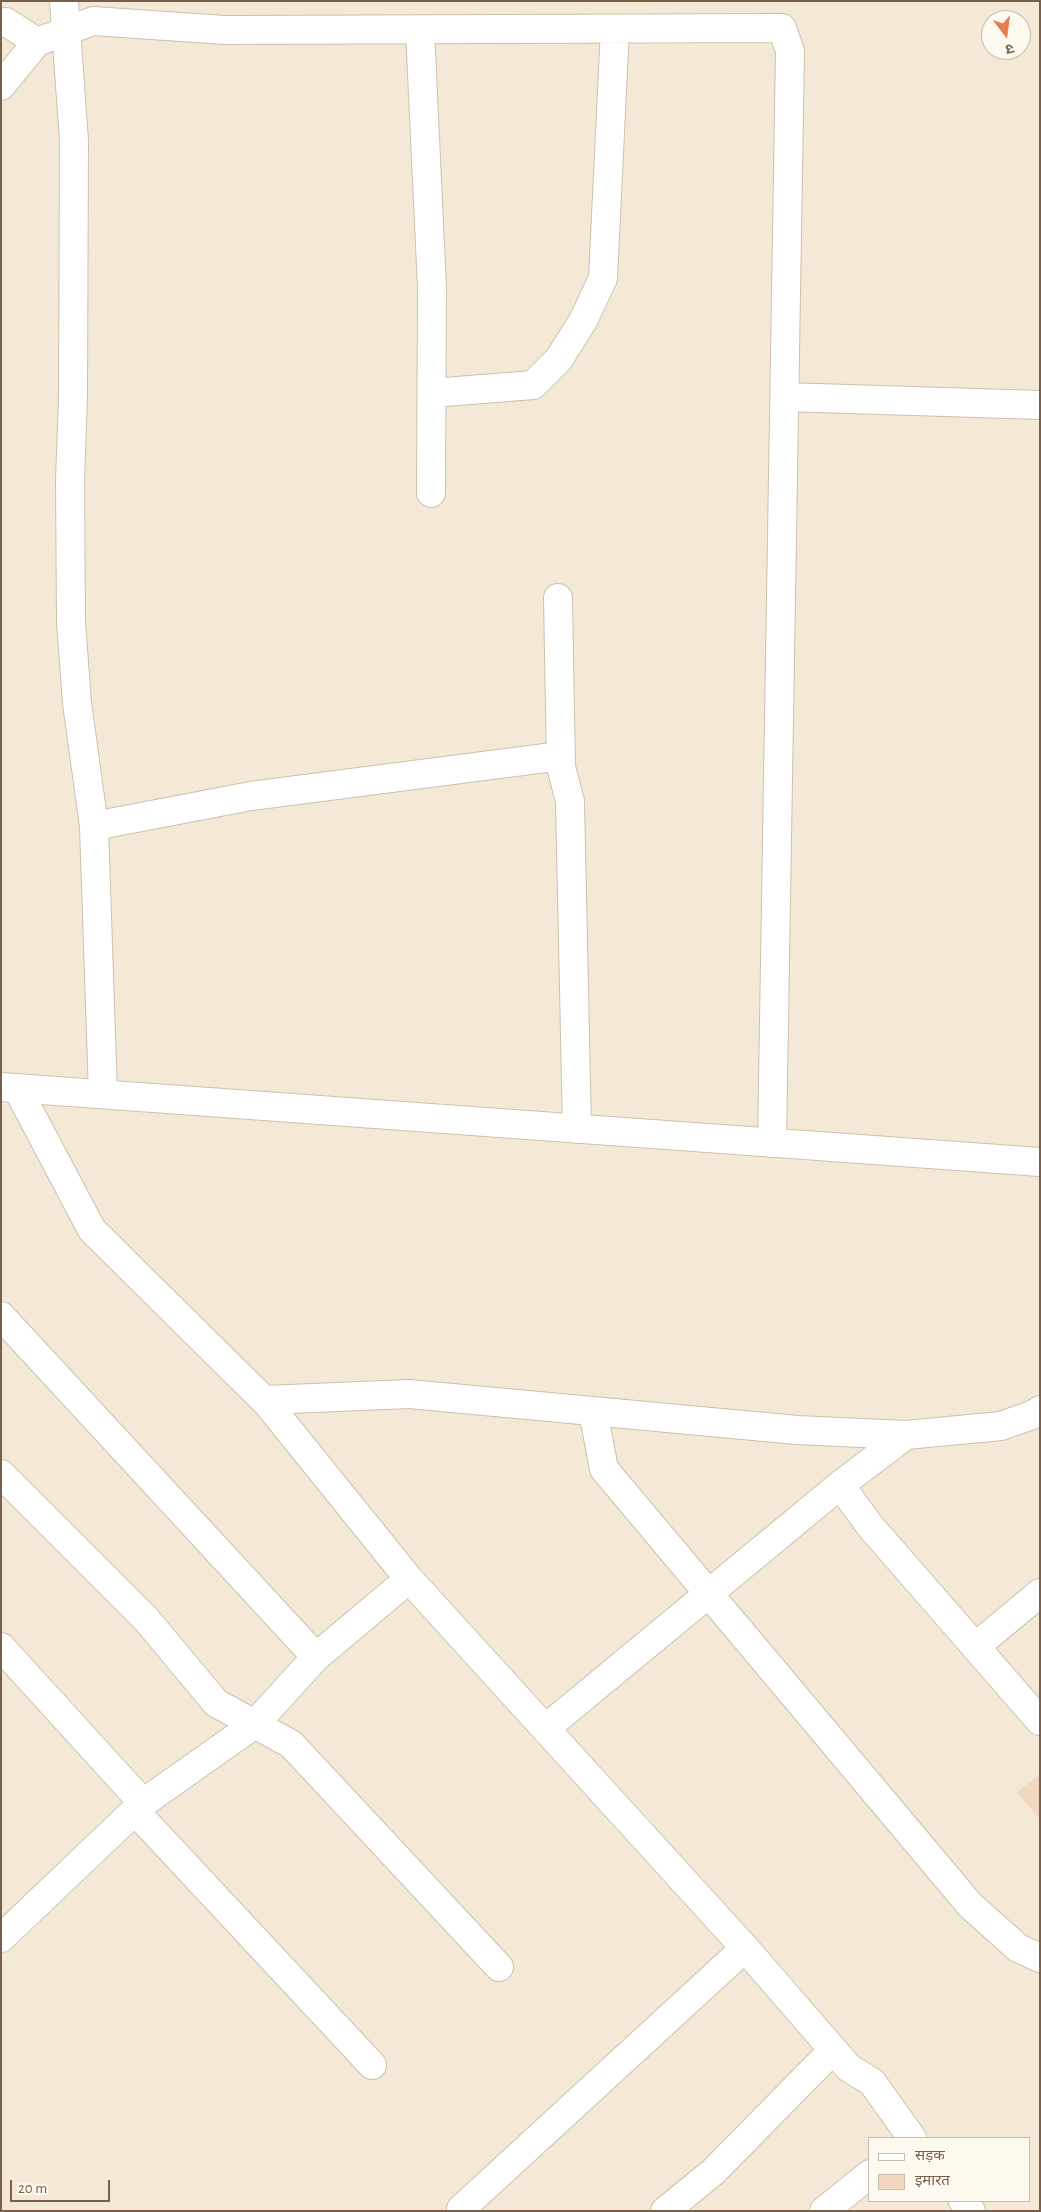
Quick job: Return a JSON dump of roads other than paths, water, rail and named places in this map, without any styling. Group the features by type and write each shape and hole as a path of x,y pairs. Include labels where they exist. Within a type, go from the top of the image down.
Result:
{"street":[{"path":"64,1 74,150 73,397 70,481 71,622 77,703 94,826 103,1094"},
{"path":"1,86 37,42 93,21 225,30 782,28 790,51 772,1142"},
{"path":"1,22 6,22 37,42"},
{"path":"432,393 534,386 559,359 584,319 603,278 615,29"},
{"path":"420,30 432,288 431,493"},
{"path":"785,396 1040,405"},
{"path":"558,598 561,767 570,801 576,1129"},
{"path":"94,826 251,796 561,756"},
{"path":"9,1087 1040,1162"},
{"path":"9,1087 92,1230 265,1400 409,1579 745,1948 849,2068 872,2082 911,2137"},
{"path":"1,1316 316,1657"},
{"path":"265,1400 409,1394 796,1430 906,1435 1001,1426 1032,1415 1040,1410"},
{"path":"593,1411 604,1469 970,1905 1018,1948 1040,1958"},
{"path":"546,1728 840,1485 906,1435"},
{"path":"1,1474 146,1619 216,1703 291,1744 500,1967"},
{"path":"840,1485 870,1526 1040,1721"},
{"path":"1,1938 139,1807 255,1724 316,1657 409,1579"},
{"path":"975,1647 1040,1593"},
{"path":"1,1647 139,1807 372,2065"},
{"path":"461,2209 745,1948"},
{"path":"665,2211 713,2172 833,2050"},
{"path":"824,2211 868,2176"}]}
